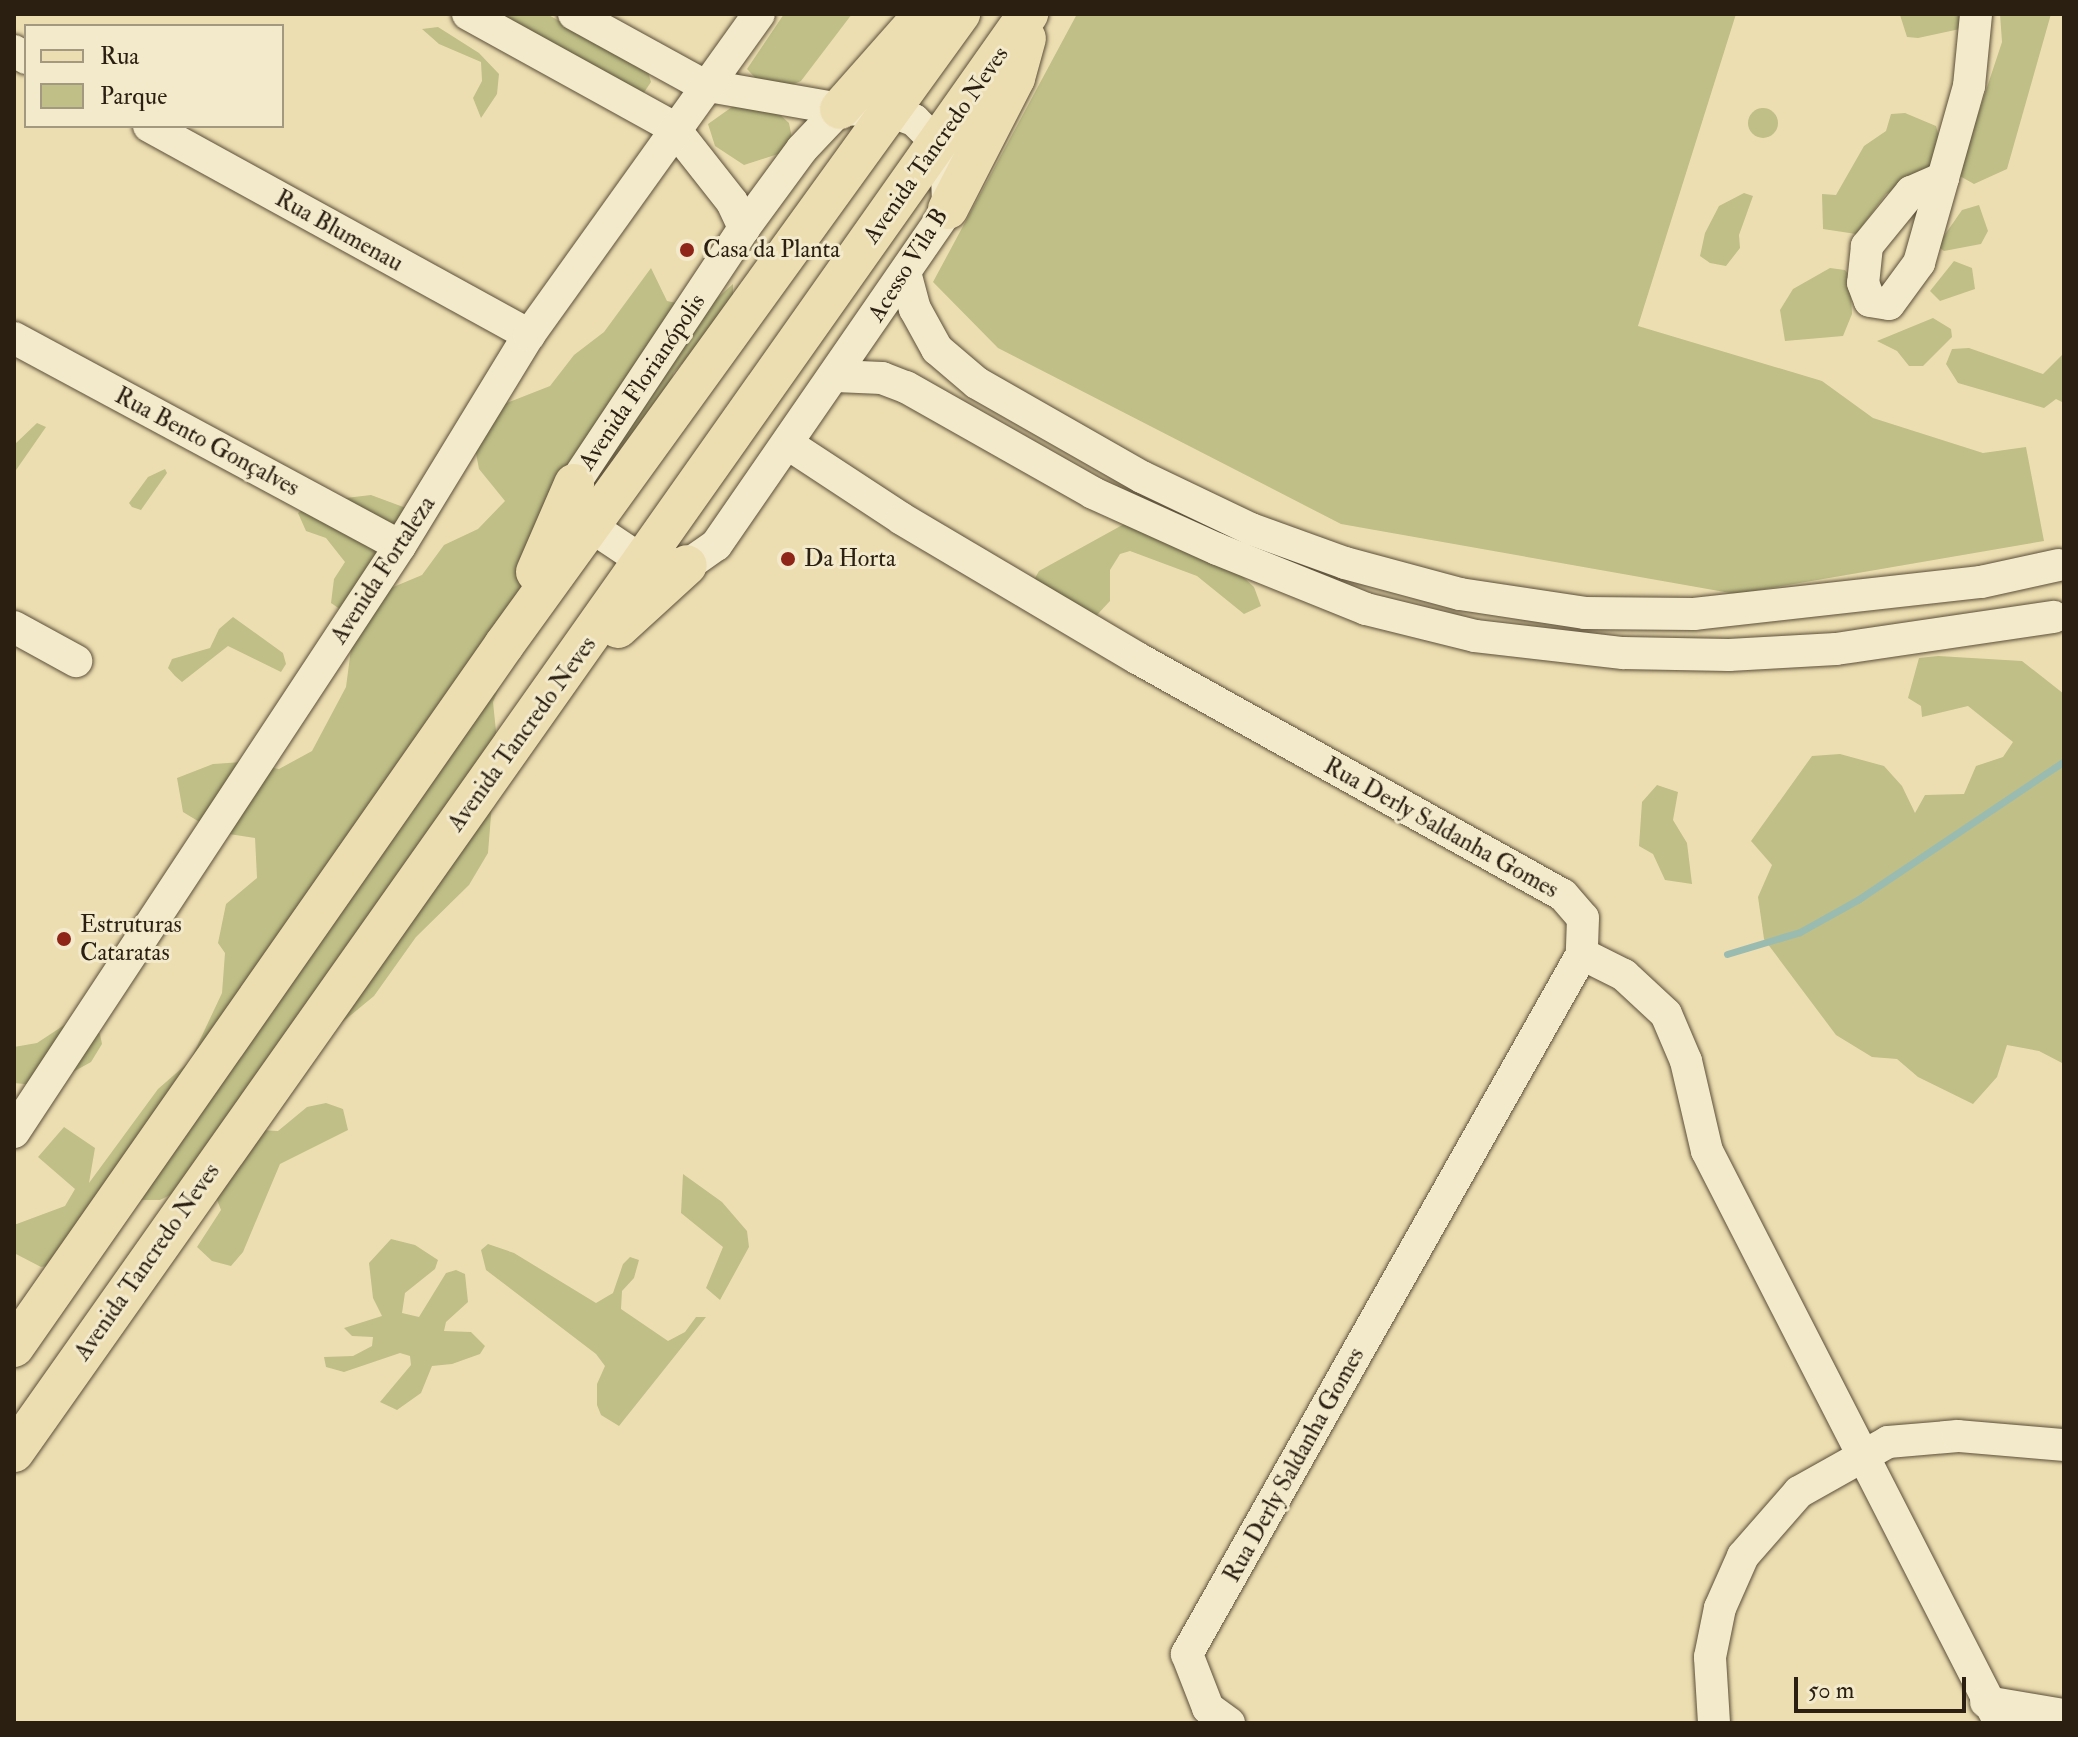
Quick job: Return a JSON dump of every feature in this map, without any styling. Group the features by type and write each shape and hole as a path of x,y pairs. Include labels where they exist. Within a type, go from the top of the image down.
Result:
{"main road":[{"path":"840,109 924,14"},
{"path":"14,1347 504,645 960,14"},
{"path":"948,209 1015,78 1030,14"},
{"name":"Avenida Tancredo Neves","path":"14,1452 361,956 565,676 1030,14"},
{"path":"504,645 574,484"},
{"path":"565,676 687,565"}],"street":[{"path":"468,14 673,127 732,202 744,228"},
{"path":"574,14 703,85 840,109 889,111 914,120 938,144"},
{"name":"Avenida Fortaleza","path":"14,1132 400,546 529,335 703,85 759,14"},
{"path":"1943,178 1969,86 1976,14"},
{"name":"Avenida Florianópolis","path":"590,526 574,484 744,228 802,149 840,109"},
{"name":"Rua Blumenau","path":"153,128 529,335"},
{"name":"Acesso Vila B","path":"687,565 716,545 906,276 948,209 947,175 938,144"},
{"path":"836,376 882,378 906,387 1093,493 1244,560 1366,609 1475,636 1623,653 1729,655 1836,649 2054,617 2040,613 2031,595 2036,579 2059,565 1981,582 1694,614 1585,613 1460,594 1345,563 1251,529 1142,477 991,391 937,349 915,309 906,276"},
{"name":"Rua Bento Gonçalves","path":"14,338 400,546"},
{"name":"Rua Derly Saldanha Gomes","path":"788,444 902,519 1111,642 1563,895 1583,918 1582,954 1187,1654 1208,1708 1229,1723"},
{"path":"590,526 644,562 687,565"},
{"path":"14,627 76,661"},
{"path":"1582,954 1624,975 1666,1014 1686,1061 1707,1151 1859,1457 1993,1713 2064,1715"},
{"path":"1714,1723 1709,1683 1714,1632 1743,1556 1799,1492 1888,1442 1958,1436 2064,1445"}],"green space":[{"path":"487,14 547,14 648,72 651,82 641,97"},
{"path":"784,14 852,14 801,81 782,89 762,85 747,69"},
{"path":"1077,14 1736,14 1638,326 1822,381 1873,418 1983,453 2026,447 2044,541 1736,594 1341,524 998,348 933,282"},
{"path":"1965,14 1960,29 1918,38 1907,37 1900,15"},
{"path":"2000,14 2051,14 2007,169 1974,184 1958,175 2002,42"},
{"path":"438,27 479,53 499,74 497,94 481,118 473,98 482,81 481,62 439,44 422,29"},
{"path":"739,102 767,103 789,123 793,143 787,151 744,165 715,146 708,124"},
{"path":"1763,108 1769,109 1777,117 1777,129 1769,137 1763,138 1757,137 1749,129 1748,123 1749,117 1757,109"},
{"path":"1905,113 1936,126 1942,147 1931,168 1886,194 1856,234 1823,229 1822,194 1836,195 1864,146 1886,131 1891,114"},
{"path":"1744,193 1753,196 1739,235 1740,248 1726,266 1710,263 1700,256 1705,233 1719,206"},
{"path":"1979,205 1988,231 1981,244 1944,251 1937,246 1962,210"},
{"path":"1954,261 1972,268 1975,289 1940,301 1930,291"},
{"path":"651,268 667,301 705,309 733,284 733,323 700,345 674,372 660,409 618,471 585,490 493,702 497,741 488,853 469,885 416,937 374,996 305,1053 176,1192 160,1200 139,1200 61,1263 41,1267 14,1253 14,1225 65,1206 75,1189 38,1157 64,1127 95,1148 89,1183 158,1089 190,1061 222,993 225,953 218,943 226,904 257,878 255,838 216,832 183,812 177,778 213,764 243,762 279,769 312,751 346,687 351,649 347,614 331,603 334,579 345,562 326,538 306,531 298,513 312,502 371,495 406,508 379,593 422,575 444,545 478,529 505,501 479,469 473,438 494,408 550,386 574,355 604,332"},
{"path":"1830,268 1845,270 1850,277 1852,314 1843,336 1785,341 1780,310 1793,289"},
{"path":"1933,318 1951,329 1952,337 1923,366 1909,366 1897,351 1877,341"},
{"path":"1969,348 2043,374 2064,353 2064,403 2056,399 2044,408 1958,383 1946,364 1952,349"},
{"path":"37,423 46,427 14,473 14,445"},
{"path":"165,469 167,473 141,510 132,507 129,503 148,477"},
{"path":"1126,523 1232,567 1254,587 1261,606 1244,614 1197,576 1130,551 1120,554 1110,570 1110,601 1096,616 1034,580 1039,571"},
{"path":"233,617 283,653 286,664 281,672 228,646 182,682 175,676 168,668 172,659 210,648 219,629"},
{"path":"1938,656 2022,661 2064,694 2064,1064 2039,1051 2007,1045 1997,1077 1973,1104 1918,1077 1897,1059 1872,1057 1836,1035 1764,939 1758,897 1772,865 1751,841 1812,756 1840,754 1884,766 1902,786 1915,813 1925,795 1964,794 1976,766 2003,757 2013,742 1968,706 1922,717 1921,706 1908,698 1919,658"},
{"path":"1657,785 1678,792 1673,820 1687,843 1692,884 1665,880 1653,854 1639,846 1642,802"},
{"path":"78,1016 100,1034 102,1044 91,1062 64,1077 34,1085 14,1083 14,1047 37,1043"},
{"path":"326,1103 343,1109 348,1130 280,1164 243,1252 231,1266 212,1261 197,1247 221,1210 214,1192 259,1130 278,1131 307,1107"},
{"path":"683,1174 722,1202 747,1231 749,1247 720,1300 706,1288 723,1247 681,1213"},
{"path":"391,1239 415,1245 438,1260 435,1269 405,1293 402,1313 419,1317 446,1273 456,1270 465,1274 468,1302 446,1322 444,1331 471,1332 485,1346 480,1354 452,1364 432,1366 421,1393 397,1410 380,1402 411,1365 410,1356 400,1353 344,1372 326,1367 324,1357 353,1356 372,1346 373,1337 352,1336 344,1328 382,1316 373,1298 369,1263"},
{"path":"488,1244 514,1253 596,1303 613,1293 623,1264 630,1257 639,1260 634,1278 622,1291 621,1309 668,1341 685,1332 696,1317 706,1317 619,1426 601,1415 597,1405 597,1384 605,1366 596,1354 486,1270 481,1250"}],"waterway":[{"path":"1727,954 1800,932 1859,899 2064,761"}],"place":[{"name":"Casa da Planta","path":"687,250"},
{"name":"Da Horta","path":"788,559"},
{"name":"Estruturas Cataratas","path":"64,939"}]}
